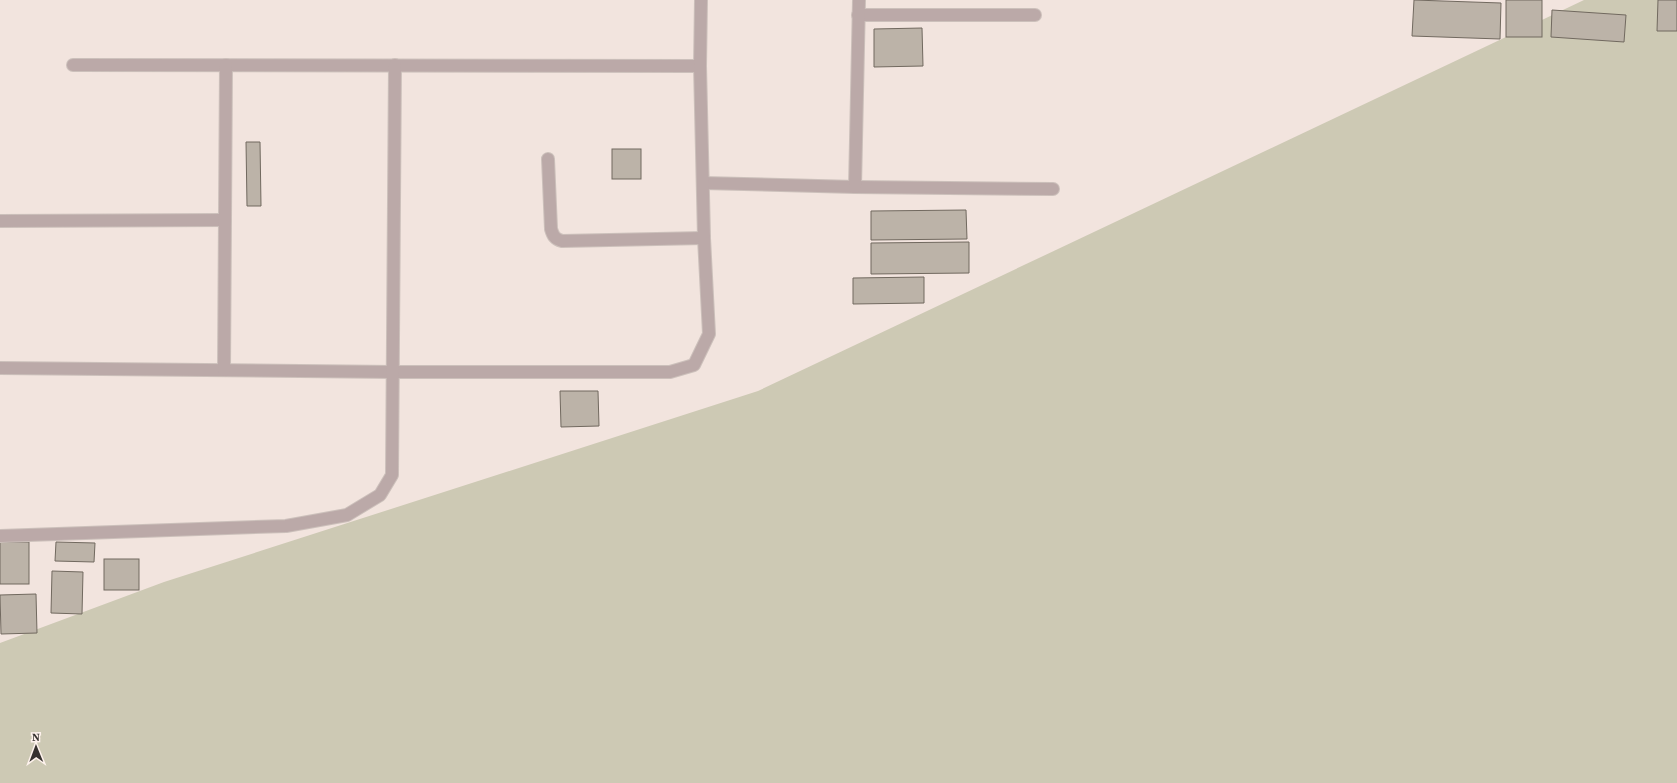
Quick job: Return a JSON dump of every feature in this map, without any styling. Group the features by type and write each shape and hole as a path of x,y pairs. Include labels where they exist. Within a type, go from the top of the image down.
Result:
{"street":[{"path":"0,368 393,372 670,372 694,365 709,334 704,238 700,66 701,0"},
{"path":"855,187 859,0"},
{"path":"858,15 1036,15"},
{"path":"73,65 700,66"},
{"path":"224,370 226,65"},
{"path":"0,536 286,526 347,515 380,495 392,475 395,65"},
{"path":"548,159 551,229 553,236 558,240 562,242 704,238"},
{"path":"703,183 855,187 1053,189"},
{"path":"0,221 225,220"}],"shaded area":[{"path":"1584,0 1677,0 1677,783 0,783 0,643 164,582 758,391"}],"building":[{"path":"1414,0 1501,3 1500,39 1412,36"},
{"path":"1506,0 1542,0 1542,37 1506,37"},
{"path":"1658,0 1677,0 1677,31 1657,31"},
{"path":"1552,10 1626,15 1624,42 1551,37"},
{"path":"922,28 923,66 874,67 874,29"},
{"path":"246,142 260,142 261,206 247,206"},
{"path":"612,149 641,149 641,179 612,179"},
{"path":"966,210 967,239 871,240 871,211"},
{"path":"969,242 969,273 871,274 871,243"},
{"path":"924,277 924,303 853,304 853,278"},
{"path":"560,391 598,391 599,426 561,427"},
{"path":"0,542 29,542 29,584 0,584"},
{"path":"56,542 95,543 94,562 55,561"},
{"path":"104,559 139,559 139,590 104,590"},
{"path":"52,571 83,572 82,614 51,613"},
{"path":"36,594 37,633 1,634 0,595"}]}
